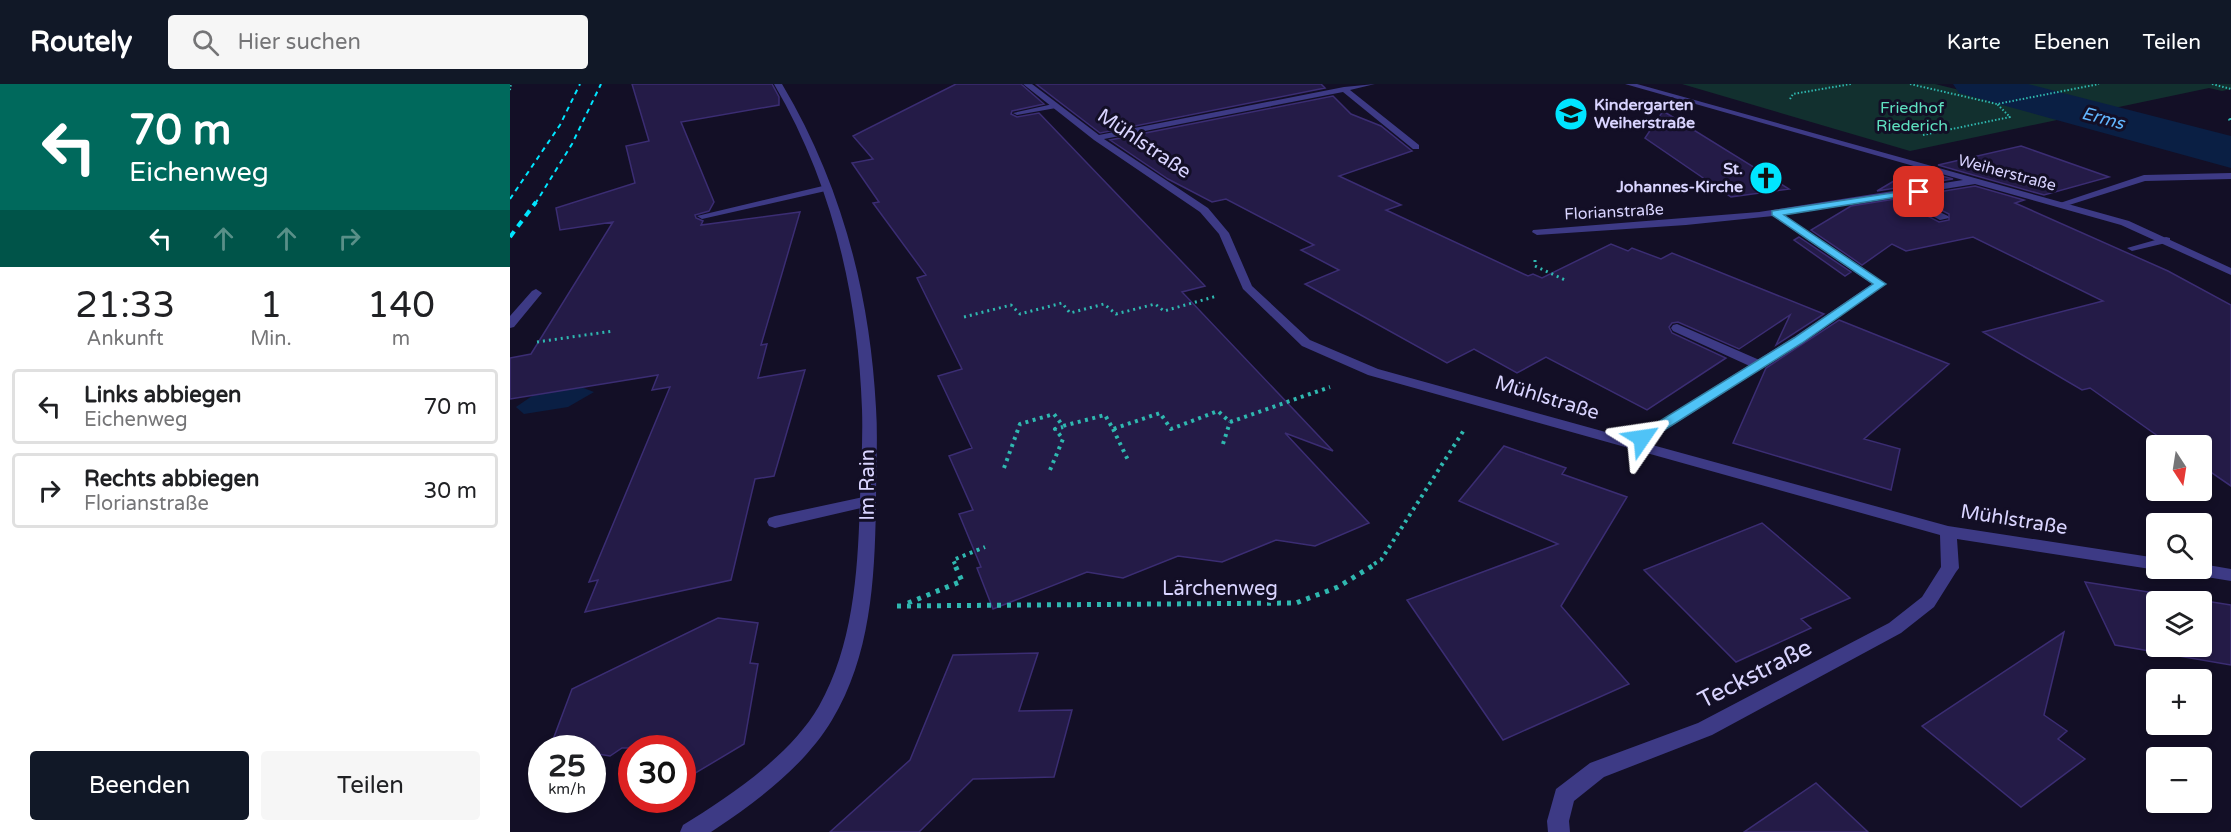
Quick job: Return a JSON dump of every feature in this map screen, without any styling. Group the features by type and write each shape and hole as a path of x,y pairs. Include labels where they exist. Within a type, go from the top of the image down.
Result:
{"street":[{"name":"Im Rain","path":"691,832 726,812 778,768 824,716 849,661 861,613 868,547 869,409 860,316 846,244 827,188 803,126 778,84"},
{"name":"Mühlstraße","path":"1027,84 1097,138 1204,210 1224,233 1247,287 1306,343 1373,372 1948,532 2146,562"},
{"path":"1097,138 1371,84"},
{"name":"Weiherstraße","path":"1629,84 2125,223 2231,272"},
{"path":"1344,89 1416,147"},
{"path":"1017,113 1053,106"},
{"path":"2062,204 2144,178 2231,176"},
{"name":"Florianstraße","path":"1537,232 1685,222 1775,213 1978,181"},
{"path":"702,216 827,188"},
{"path":"1899,195 1944,218"},
{"path":"1631,445 1759,365 1880,284 1775,213"},
{"path":"2132,248 2166,240"},
{"path":"510,324 536,293"},
{"path":"1677,328 1759,365"},
{"path":"775,522 868,501"},
{"name":"Teckstraße","path":"1559,832 1558,821 1564,796 1597,770 1705,729 1895,628 1928,602 1950,568 1948,532"},
{"path":"2212,572 2231,575"}],"path":[{"path":"510,90 511,84"},
{"path":"1789,100 1793,94 1851,84"},
{"path":"1910,84 1997,104 2099,84"},
{"path":"2212,84 2231,89"},
{"path":"1921,135 2010,117 1997,104"},
{"path":"964,317 1011,306 1020,314 1062,303 1070,313 1104,304 1116,314 1155,304 1164,311 1247,287"},
{"path":"533,342 613,331"},
{"path":"1230,422 1373,372"},
{"name":"Lärchenweg","path":"861,613 905,605 1296,603 1338,586 1381,560 1482,401"},
{"path":"1113,429 1160,413 1171,429 1218,411 1230,422"},
{"path":"1004,468 1020,424 1054,414 1063,426 1070,425"},
{"path":"1050,470 1063,439 1055,429 1105,415 1128,460"},
{"path":"1223,444 1230,422"},
{"path":"905,605 962,581 953,560 985,547"}],"green space":[{"name":"Friedhof Riederich","path":"1682,84 1935,84 1984,96 2011,90 1988,84 2231,84 2231,89 2222,91 2209,88 1910,151"}],"water":[{"path":"581,387 594,392 568,407 524,414 516,407 535,394"}],"building":[{"path":"632,84 772,84 779,97 779,105 681,122 714,202 709,211 695,215 703,221 701,225 800,212 761,345 767,344 758,378 805,370 774,476 755,479 731,580 585,612 598,580 589,582 670,387 652,390 658,375 510,399 510,358 531,354 613,222 560,230 556,208 635,183 626,146 649,141"},
{"path":"956,84 1021,84 1044,104 1012,111 1011,114 1017,117 1039,113 1205,286 1182,292 1333,451 1285,433 1369,523 1315,546 1276,540 1222,562 1178,556 1123,578 1087,572 993,609 977,568 981,567 959,514 973,510 949,456 972,448 938,376 962,369 917,278 926,275 873,203 879,202 852,163 873,159 853,136"},
{"path":"1036,84 1321,84 1325,88 1100,133"},
{"path":"1333,96 1351,114 1381,126 1412,151 1339,176 1401,205 1386,210 1528,276 1533,274 1542,278 1611,244 1628,251 1632,248 1661,259 1672,253 1824,314 1776,345 1790,315 1739,349 1678,322 1672,323 1669,327 1672,333 1726,358 1647,410 1546,357 1517,373 1474,349 1447,363 1305,284 1339,270 1301,250 1314,245 1226,199 1212,202 1168,179 1110,140"},
{"path":"1663,111 1789,189 1731,197 1645,138"},
{"path":"2021,146 2109,177 2044,195 1938,165"},
{"path":"1919,170 1953,179 1877,191 1909,172"},
{"path":"1975,186 2024,200 2015,203 2168,271 2231,305 2231,486 2212,473 2212,435 2156,435 2090,388 2082,390 1983,332 2103,301 1973,237 1906,251 1892,244 1862,265 1811,230 1851,206 1895,199 1939,222 1949,220 1949,214 1913,196"},
{"path":"1799,237 1851,272 1845,276 1794,240"},
{"path":"1839,320 1949,364 1864,439 1900,449 1891,490 1733,443 1766,368"},
{"path":"1504,446 1566,468 1562,474 1627,497 1561,606 1629,684 1503,740 1407,600 1558,544 1459,501"},
{"path":"1762,523 1850,598 1801,619 1811,628 1736,662 1644,570"},
{"path":"2085,582 2146,592 2146,650 2115,645"},
{"path":"2212,602 2231,605 2231,665 2185,657 2212,657"},
{"path":"718,618 758,623 750,663 758,664 744,744 696,773 696,735 618,735 618,751 610,756 606,755 606,735 555,735 572,689"},
{"path":"2064,632 2044,715 2067,731 2058,739 2085,759 2021,807 1922,726"},
{"path":"1038,653 1019,711 1072,710 1054,777 973,779 919,832 830,832 910,760 953,655"},
{"path":"1816,783 1868,832 1744,832"}],"waterway":[{"name":"Erms","path":"1975,84 2231,152"}],"railway":[{"path":"510,199 560,125 580,84"},
{"path":"535,204 572,144 601,84"},
{"path":"510,237 536,202"}],"place":[{"name":"Kindergarten Weiherstraße","path":"1571,114"},
{"name":"St. Johannes-Kirche","path":"1766,178"}],"route":[{"path":"1642,438 1798,340 1880,284 1775,213 1919,192"}]}
